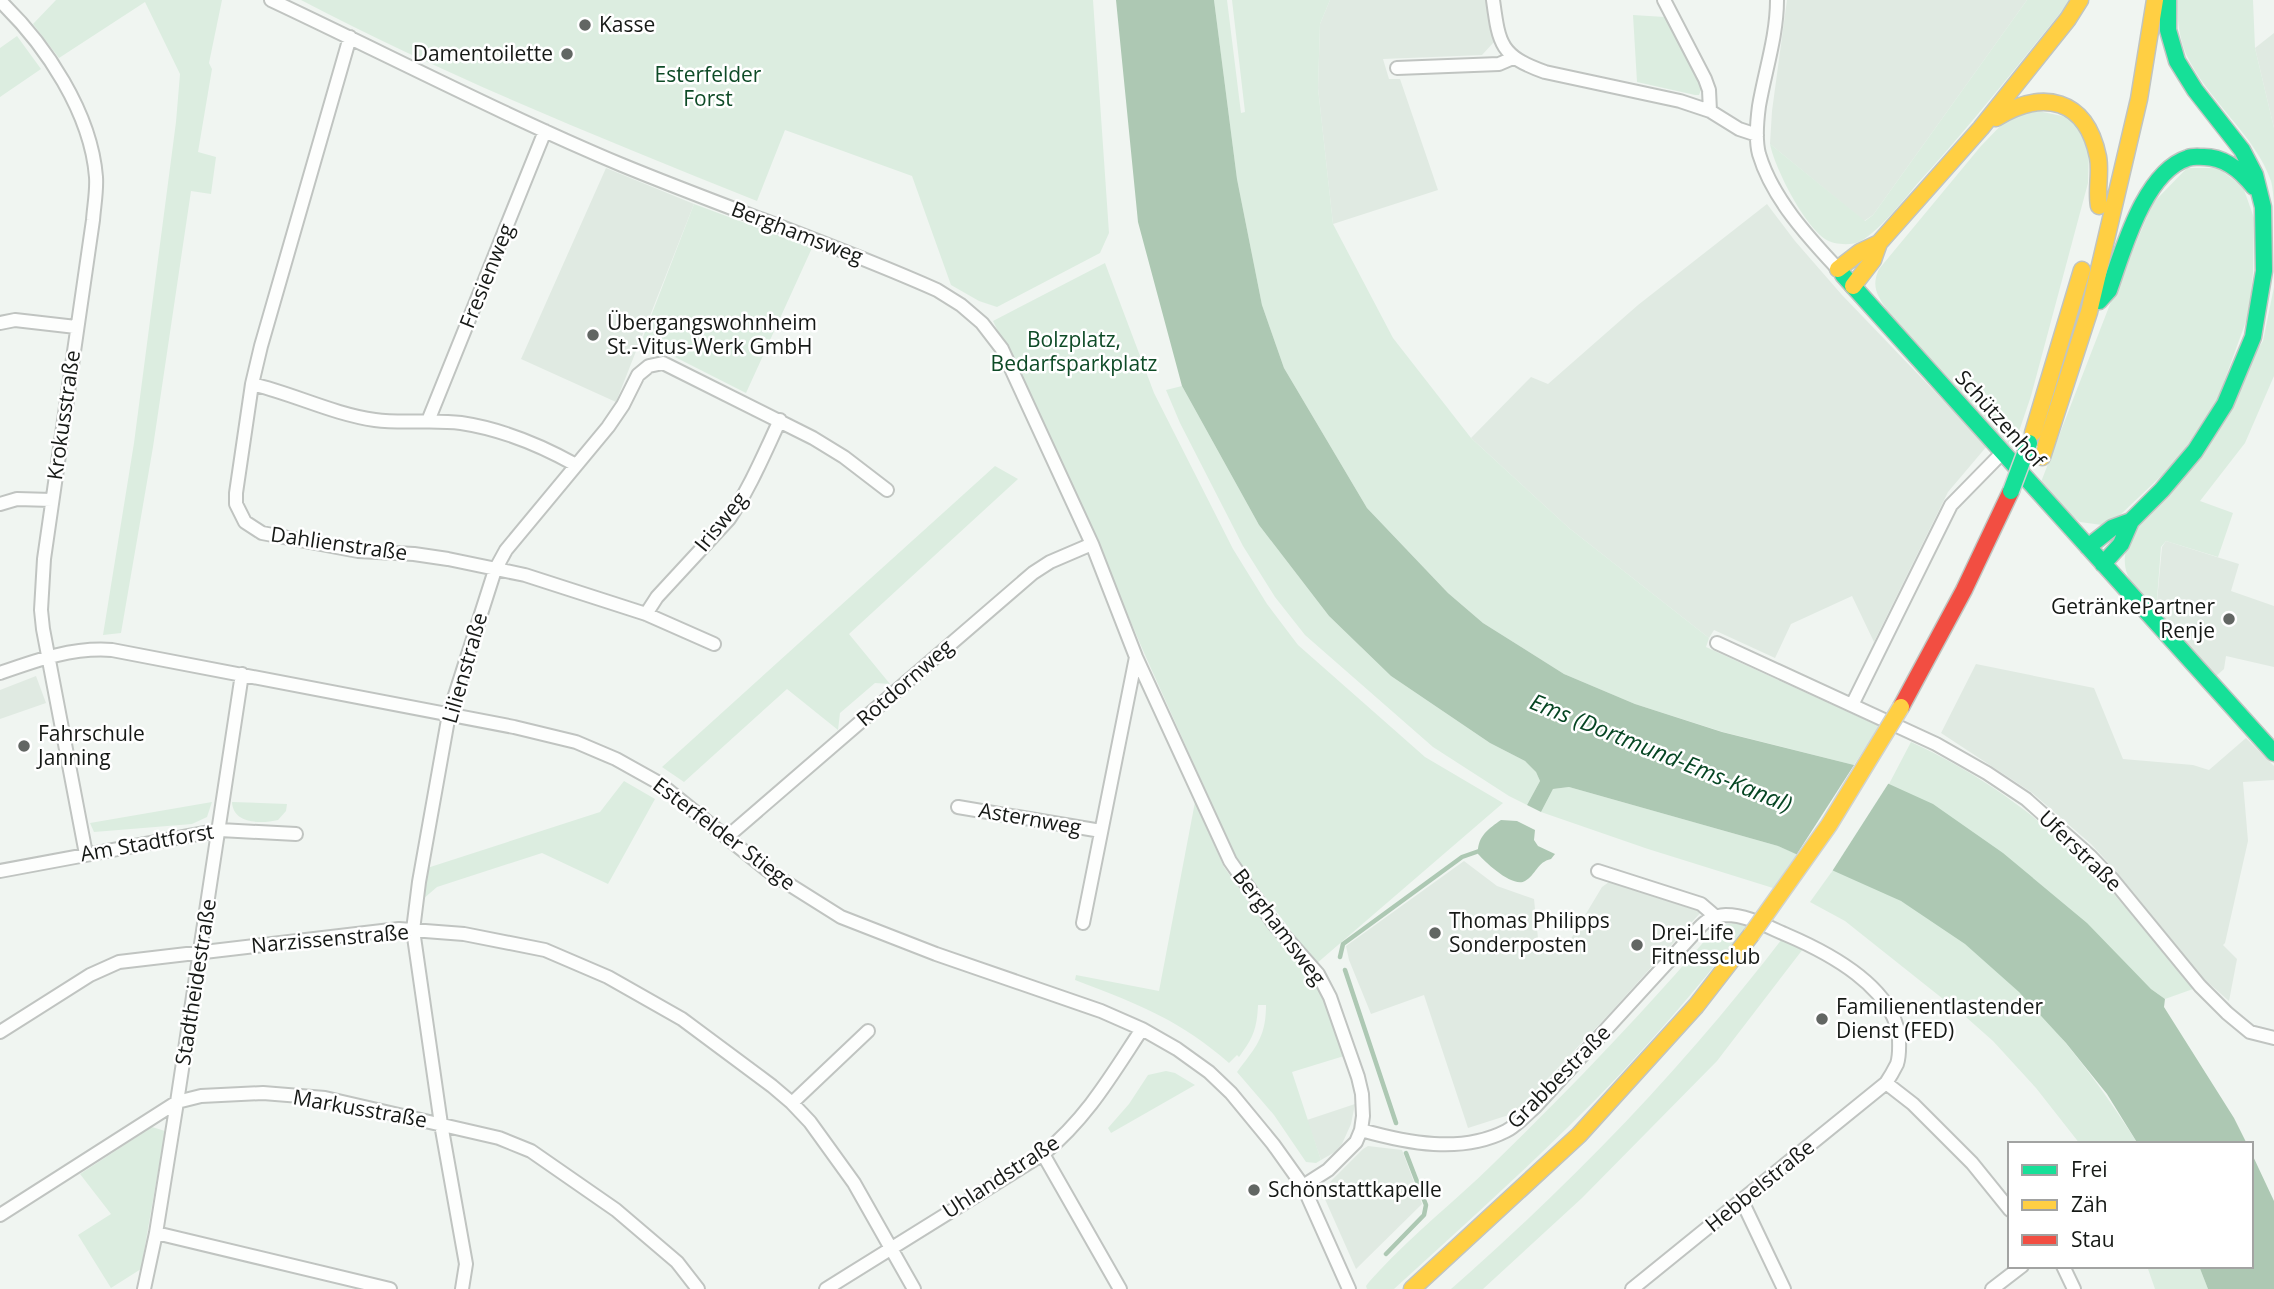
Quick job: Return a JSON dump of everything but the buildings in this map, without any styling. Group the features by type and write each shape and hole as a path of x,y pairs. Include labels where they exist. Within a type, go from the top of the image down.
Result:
{"main road":[{"path":"1853,286 1872,260 1878,243 1981,128 2068,19 2080,0"},
{"path":"2023,505 2042,457 2089,312 2136,111 2154,0"},
{"path":"2103,564 2120,544 2131,521 2195,451 2225,404 2253,337 2263,271 2263,207 2255,175 2242,150 2195,90 2177,61 2168,30 2168,0"},
{"path":"1690,1037 1758,938 1840,834 1907,710 2011,491 2072,309 2124,95 2136,18"},
{"path":"1981,128 2010,108 2024,102 2049,101 2063,104 2076,112 2094,143 2099,163 2096,194 2099,206"},
{"path":"2089,312 2109,290 2146,196 2165,173 2184,159 2204,156 2222,160 2241,172 2252,185 2263,207"},
{"path":"1838,269 1860,251 1878,243"},
{"name":"Schützenhof","path":"1838,269 2274,753"},
{"path":"2088,547 2112,528 2131,521"},
{"path":"1907,710 1978,597 2000,551"},
{"path":"1412,1289 1579,1135 1758,938"},
{"path":"1434,1289 1536,1197"}],"street":[{"name":"Berghamsweg","path":"271,0 618,163 937,290 961,305 991,333 1002,349 1092,544 1136,657 1230,861 1274,924 1318,974 1331,997 1362,1094 1361,1130"},
{"path":"1493,0 1500,41 1513,58 1524,65 1681,102 1710,111 1739,129 1757,135"},
{"path":"1664,0 1705,79 1709,90 1710,111"},
{"name":"Schützenhof","path":"1777,0 1775,26 1759,109 1759,155 1778,196 1802,229 1838,269"},
{"name":"Krokusstraße","path":"0,1 29,32 52,63 78,110 90,142 97,179 44,559 41,610 86,854"},
{"name":"Dahlienstraße","path":"351,37 252,384 236,493 236,504 245,522 262,533 328,546 437,558 525,575 646,614 714,644"},
{"path":"1396,68 1499,64 1513,58"},
{"name":"Fresienweg","path":"428,421 545,131"},
{"path":"0,323 15,320 76,327"},
{"name":"Lilienstraße","path":"462,1289 466,1264 441,1124 413,930 419,881 449,714 495,570 506,550 615,416 638,376 649,366 663,363 780,420 844,457 887,490"},
{"path":"252,384 278,390 343,413 375,420 460,423 489,429 549,450 576,466"},
{"name":"Irisweg","path":"646,614 657,597 729,519 747,491 780,420"},
{"path":"1853,705 1951,505 2002,453"},
{"path":"0,504 17,499 52,500"},
{"name":"Rotdornweg","path":"727,837 1033,573 1049,562 1092,544"},
{"name":"Uferstraße","path":"1717,643 1950,752 2026,799 2098,864 2200,986 2227,1013 2250,1032 2274,1038"},
{"name":"Esterfelder Stiege","path":"0,673 82,649 112,650 449,714 576,742 616,759 659,783 771,873 841,917 936,954 1101,1011 1142,1029 1209,1072 1258,1124 1303,1186 1349,1289"},
{"path":"1083,923 1136,657"},
{"name":"Stadtheidestraße","path":"144,1289 177,1102 242,674"},
{"name":"Asternweg","path":"958,807 1101,831"},
{"name":"Am Stadtforst","path":"0,871 220,830 296,834"},
{"path":"1598,871 1700,904 1715,916 1744,917 1807,944 1842,965 1878,993 1891,1009 1898,1028 1900,1048 1898,1063 1886,1083 1913,1104 1972,1163 2008,1208"},
{"name":"Grabbestraße","path":"1361,1130 1388,1138 1448,1145 1484,1140 1509,1130 1541,1100 1705,921 1715,916"},
{"name":"Narzissenstraße","path":"0,1032 103,968 119,962 399,929 464,934 545,950 608,977 682,1019 792,1103 810,1122 854,1183 914,1289"},
{"name":"Uhlandstraße","path":"826,1289 1043,1154 1064,1137 1084,1115 1142,1029"},
{"path":"792,1103 868,1031"},
{"name":"Hebbelstraße","path":"1632,1289 1886,1083"},
{"name":"Markusstraße","path":"0,1215 177,1102 201,1096 263,1093 313,1097 499,1138 531,1152 616,1210 677,1262 698,1289"},
{"path":"1303,1186 1328,1170 1346,1153 1356,1142 1361,1130"},
{"path":"1043,1154 1120,1289"},
{"path":"1742,1201 1784,1289"},
{"path":"156,1233 361,1285 390,1289"},
{"path":"1992,1289 2019,1268"},
{"path":"2064,1268 2074,1289"}],"shaded area":[{"path":"1330,0 1486,0 1494,42 1482,55 1383,59 1389,79 1400,79 1438,190 1333,224 1318,88 1320,24"},
{"path":"1787,0 2027,0 1873,215 1864,221 1770,144"},
{"path":"2274,33 2274,128 2255,48"},
{"path":"606,168 694,204 616,402 521,359"},
{"path":"1767,204 1842,295 1987,446 1948,492 1874,642 1852,596 1791,624 1775,658 1714,630 1709,638 1569,528 1471,438 1531,377 1548,384 1638,305"},
{"path":"2166,541 2239,564 2231,591 2274,606 2274,667 2226,656 2224,669 2215,677 2156,612 2162,547"},
{"path":"1976,664 2094,688 2123,759 2193,765 2209,770 2246,738 2274,766 2274,780 2243,782 2248,841 2223,945 2237,959 2229,1001 2203,978 2091,844 2031,792 1941,733"},
{"path":"36,676 46,703 0,719 0,690"},
{"path":"1464,861 1497,886 1534,899 1539,948 1569,942 1602,887 1609,882 1701,912 1515,1113 1468,1128 1424,995 1371,1014 1346,946"},
{"path":"1355,1104 1351,1124 1342,1144 1335,1152 1321,1160 1307,1120"},
{"path":"1368,1146 1402,1150 1422,1204 1356,1269 1324,1197 1332,1180"}],"green space":[{"path":"56,0 222,0 209,63 212,69 198,152 216,157 211,194 191,191 153,447 121,633 103,635 134,443 180,74 145,2 59,58 33,24"},
{"name":"Esterfelder Forst","path":"301,0 1093,0 1109,233 1100,253 997,307 979,301 951,285 912,176 785,130 757,201 469,81"},
{"path":"1214,0 1227,0 1241,113 1245,112 1232,0 1330,0 1320,24 1318,88 1333,224 1393,338 1471,438 1569,528 1709,638 1706,647 1879,726 1854,765 1723,732 1635,704 1564,674 1483,623 1448,593 1367,508 1284,368 1262,305 1237,179"},
{"path":"2027,0 2071,0 1957,139 1876,230 1857,243 1838,244 1825,239 1808,222 1792,196 1770,144 1865,221 1873,215"},
{"path":"2177,0 2253,0 2255,48 2274,128 2274,203 2271,181 2264,165 2243,133 2206,87 2186,54 2179,27"},
{"path":"1633,15 1665,17 1702,87 1699,95 1637,82"},
{"path":"17,36 41,69 0,97 0,48"},
{"path":"2033,110 2072,118 2089,151 2088,183 2031,396 2013,449 1887,310 1878,295 1875,280 1879,269 1981,146 2007,119"},
{"path":"2187,168 2218,168 2243,187 2254,218 2249,313 2217,401 2176,462 2119,516 2102,525 2080,522 2041,482 2112,299 2153,203"},
{"path":"694,204 812,248 746,393 667,353 650,353 643,337"},
{"name":"Bolzplatz, Bedarfsparkplatz","path":"1105,263 1154,393 1233,549 1267,604 1298,645 1425,757 1503,803 1316,964 1236,858 1069,478 993,321"},
{"path":"2274,287 2274,376 2245,443 2200,501 2233,513 2218,557 2166,541 2161,547 2156,612 2130,581 2125,564 2128,542 2263,341"},
{"path":"1182,386 1259,525 1329,616 1391,676 1490,743 1525,761 1536,772 1540,781 1527,805 1433,747 1305,635 1275,597 1243,546 1180,423 1166,390"},
{"path":"995,466 1018,479 849,634 890,684 875,683 840,713 838,730 787,689 684,782 662,767"},
{"path":"1911,742 1990,786 2061,840 2115,896 2193,989 2165,999 2121,960 1889,784"},
{"path":"624,781 655,799 608,884 542,853 437,887 416,905 421,870 600,812"},
{"path":"1569,787 1778,846 1797,854 1773,888 1541,812 1553,789"},
{"path":"212,802 207,817 192,824 94,832 90,823"},
{"path":"232,802 287,804 286,811 278,820 256,822 237,815"},
{"path":"1195,802 1224,867 1269,930 1321,993 1344,1056 1292,1072 1321,1160 1316,1163 1306,1162 1274,1115 1237,1072 1259,1041 1266,1005 1258,1005 1257,1021 1251,1039 1239,1057 1237,1055 1229,1063 1174,1023 1075,980 1076,975 1159,991"},
{"path":"1833,870 1893,897 1937,923 2004,977 2034,1008 2090,1074 2137,1142 2078,1142 2036,1088 1993,1041 1845,921 1810,902"},
{"path":"1733,923 1746,926 1660,1030 1590,1105 1394,1289 1367,1289 1369,1282 1399,1251 1493,1164 1578,1079 1714,930"},
{"path":"1782,939 1803,949 1717,1061 1582,1198 1483,1289 1451,1289 1540,1207 1626,1122 1706,1033"},
{"path":"1166,1071 1175,1073 1195,1085 1111,1133 1108,1128 1129,1104 1148,1075"},
{"path":"152,1127 165,1131 141,1269 111,1288 78,1235 111,1214 80,1174"},
{"path":"2148,1268 2200,1268 2208,1289 2155,1289"}],"water":[{"name":"Ems (Dortmund-Ems-Kanal)","path":"1116,0 1214,0 1237,179 1262,305 1284,368 1367,508 1448,593 1483,623 1564,674 1635,704 1722,732 1854,765 1933,804 2003,853 2087,923 2151,989 2165,999 2164,1007 2234,1118 2246,1142 2137,1142 2107,1094 2066,1043 2019,992 1965,944 1901,901 1778,846 1569,787 1553,789 1541,812 1527,805 1540,781 1536,772 1525,761 1490,743 1391,676 1329,616 1259,525 1182,386 1138,222"},
{"path":"1501,820 1517,821 1535,830 1534,840 1538,846 1555,854 1525,881 1507,878 1478,854 1481,838"},
{"path":"2253,1156 2274,1201 2274,1289 2208,1289 2200,1268 2253,1268"}],"pier":[{"path":"1856,762 1890,781 1831,873 1795,857"}],"waterway":[{"path":"1340,957 1343,944 1462,857 1482,850"},
{"path":"1345,970 1396,1123"},
{"path":"1386,1254 1424,1215 1426,1205 1406,1153"}],"traffic: fast":[{"path":"2103,564 2121,544 2131,521 2195,451 2225,404 2253,337 2264,271 2263,207 2255,175 2242,150 2195,90 2177,61 2168,30 2168,0"},
{"path":"2099,301 2109,290 2137,215 2147,196 2173,166 2190,157 2212,158 2232,166 2254,187"},
{"path":"1843,275 2274,753"},
{"path":"2011,491 2029,443"},
{"path":"2088,547 2112,528 2131,521"}],"traffic: slow":[{"path":"1838,269 1860,252 1879,243 1981,128 2068,19 2080,0"},
{"path":"2042,457 2089,312 2139,99 2155,0"},
{"path":"1996,118 2013,109 2046,102 2060,104 2073,111 2084,122 2098,157 2099,206"},
{"path":"1853,286 1873,260 1879,243"},
{"path":"2033,433 2082,270"},
{"path":"1751,935 1829,825 1901,707"},
{"path":"1412,1289 1579,1135 1696,1006 1751,935"}],"traffic: jam":[{"path":"1901,707 1964,590 2011,491"}],"place":[{"name":"Kasse","path":"585,25"},
{"name":"Damentoilette","path":"567,54"},
{"name":"Übergangswohnheim St.-Vitus-Werk GmbH","path":"593,335"},
{"name":"GetränkePartner Renje","path":"2229,619"},
{"name":"Fahrschule Janning","path":"24,746"},
{"name":"Thomas Philipps Sonderposten","path":"1435,933"},
{"name":"Drei-Life Fitnessclub","path":"1637,945"},
{"name":"Familienentlastender Dienst (FED)","path":"1822,1019"},
{"name":"Schönstattkapelle","path":"1254,1190"}]}
